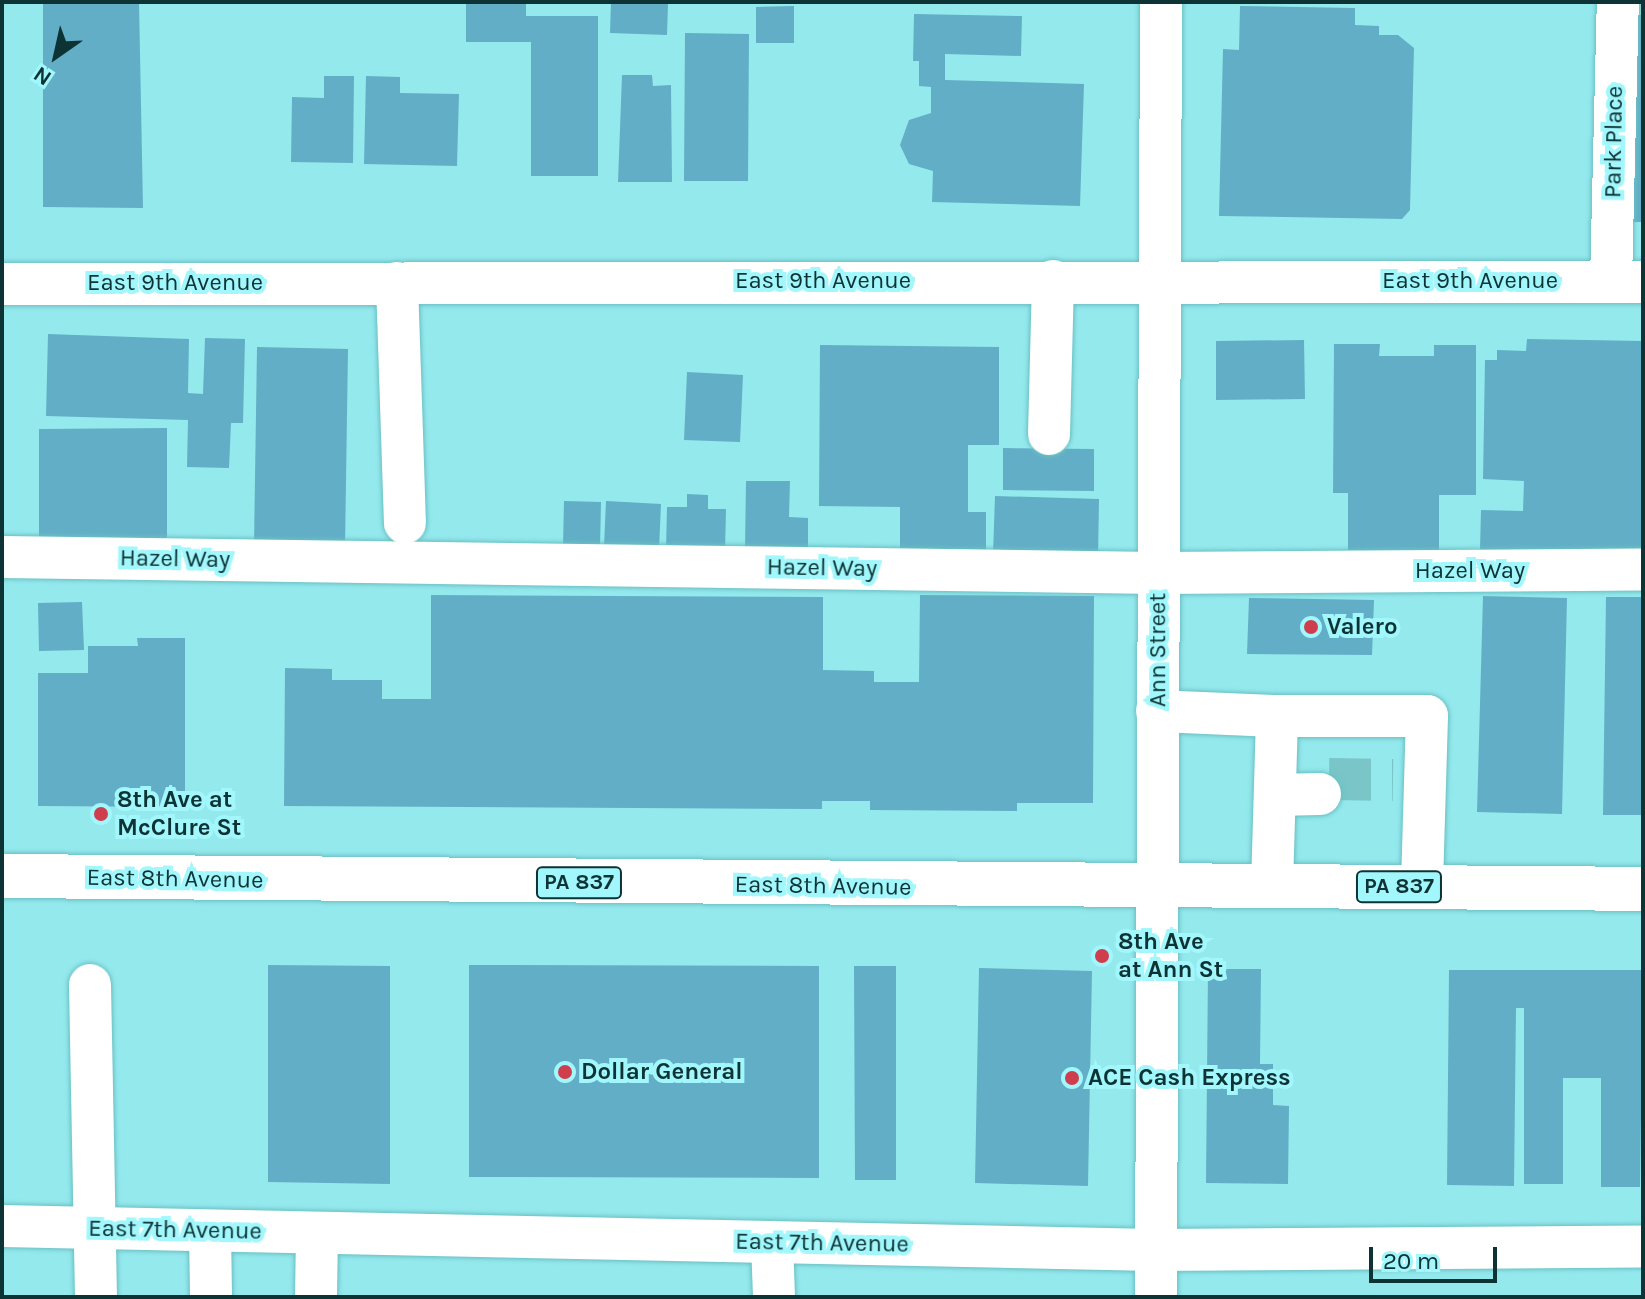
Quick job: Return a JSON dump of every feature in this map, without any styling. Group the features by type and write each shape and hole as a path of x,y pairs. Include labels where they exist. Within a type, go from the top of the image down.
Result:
{"main road":[{"name":"East 8th Avenue","path":"2,876 1643,889"}],"street":[{"name":"Ann Street","path":"1156,1297 1155,885 1161,2"},
{"name":"Park Place","path":"1618,2 1627,282"},
{"path":"1049,434 1053,281"},
{"name":"East 9th Avenue","path":"2,284 1627,282"},
{"path":"397,283 405,523"},
{"name":"Hazel Way","path":"2,557 1158,573 1643,570"},
{"path":"1157,711 1277,716 1427,716 1404,794 1422,887"},
{"path":"1272,886 1277,716"},
{"path":"1275,795 1327,794"},
{"path":"90,985 96,1297"},
{"name":"East 7th Avenue","path":"2,1226 1154,1250 1643,1247"},
{"path":"210,1231 211,1297"},
{"path":"316,1297 317,1233"},
{"path":"772,1242 774,1297"}],"building":[{"path":"43,2 139,2 143,208 43,207"},
{"path":"466,2 526,2 526,16 598,16 598,176 531,176 531,42 466,42"},
{"path":"611,2 668,3 667,35 610,33"},
{"path":"794,6 794,43 756,43 756,7"},
{"path":"1240,6 1355,8 1355,25 1379,26 1379,35 1398,35 1414,48 1410,210 1402,219 1219,216 1223,49 1239,50"},
{"path":"914,14 1022,16 1021,56 945,54 945,80 1084,84 1080,206 932,202 933,171 909,164 900,145 909,120 931,113 931,87 919,86 919,61 913,61"},
{"path":"1626,15 1643,15 1643,222 1626,222"},
{"path":"685,33 749,34 748,181 684,181"},
{"path":"622,75 652,75 653,86 671,85 672,182 618,182"},
{"path":"324,76 354,76 353,163 291,162 292,97 324,98"},
{"path":"366,76 400,77 400,93 459,94 457,166 364,164"},
{"path":"48,334 189,339 188,393 203,394 205,338 245,339 243,423 231,423 229,468 187,467 188,420 46,416"},
{"path":"1527,339 1643,341 1643,553 1480,550 1481,510 1523,511 1524,481 1483,479 1485,360 1497,360 1497,350 1526,351"},
{"path":"1304,340 1305,399 1216,400 1216,341"},
{"path":"1334,344 1380,344 1379,356 1434,356 1434,345 1476,345 1476,495 1439,495 1439,550 1348,550 1348,493 1333,493"},
{"path":"820,345 999,347 999,445 968,445 968,512 986,512 986,554 900,554 900,507 819,506"},
{"path":"257,347 348,349 345,548 254,546"},
{"path":"687,372 743,375 740,442 684,440"},
{"path":"167,428 167,543 39,543 39,429"},
{"path":"1003,448 1094,449 1094,491 1003,490"},
{"path":"746,481 790,481 789,517 808,518 808,551 745,550"},
{"path":"687,494 708,495 708,509 726,509 725,552 666,550 667,507 687,507"},
{"path":"995,496 1099,499 1098,558 993,555"},
{"path":"564,501 601,502 600,547 563,547"},
{"path":"606,501 661,504 659,549 604,547"},
{"path":"431,595 823,597 823,670 874,671 874,682 919,682 920,595 1094,596 1093,803 1017,803 1017,811 870,810 870,801 822,801 822,809 284,806 285,668 332,669 332,680 382,680 382,699 431,699"},
{"path":"1483,596 1567,598 1562,814 1477,812"},
{"path":"1606,597 1643,597 1643,815 1603,815"},
{"name":"Valero","path":"1249,598 1374,600 1372,655 1247,654"},
{"path":"82,602 84,650 39,651 38,603"},
{"path":"137,638 185,638 185,807 38,806 38,673 88,673 88,646 138,646"},
{"path":"268,965 390,966 390,1184 268,1182"},
{"path":"469,965 819,966 819,1178 469,1177"},
{"path":"854,966 896,966 896,1180 855,1180"},
{"path":"979,968 1092,971 1088,1186 975,1183"},
{"path":"1208,969 1261,969 1260,1064 1273,1064 1273,1105 1289,1106 1288,1184 1206,1183"},
{"path":"1449,970 1643,970 1640,1187 1601,1187 1601,1078 1563,1078 1563,1184 1524,1184 1524,1008 1516,1008 1514,1186 1447,1185"}],"tunnel":[{"path":"1329,779 1393,780"}],"place":[{"name":"Valero","path":"1311,627"},
{"name":"8th Ave at McClure St","path":"101,814"},
{"name":"8th Ave at Ann St","path":"1102,956"},
{"name":"Dollar General","path":"565,1072"},
{"name":"ACE Cash Express","path":"1072,1078"}]}
